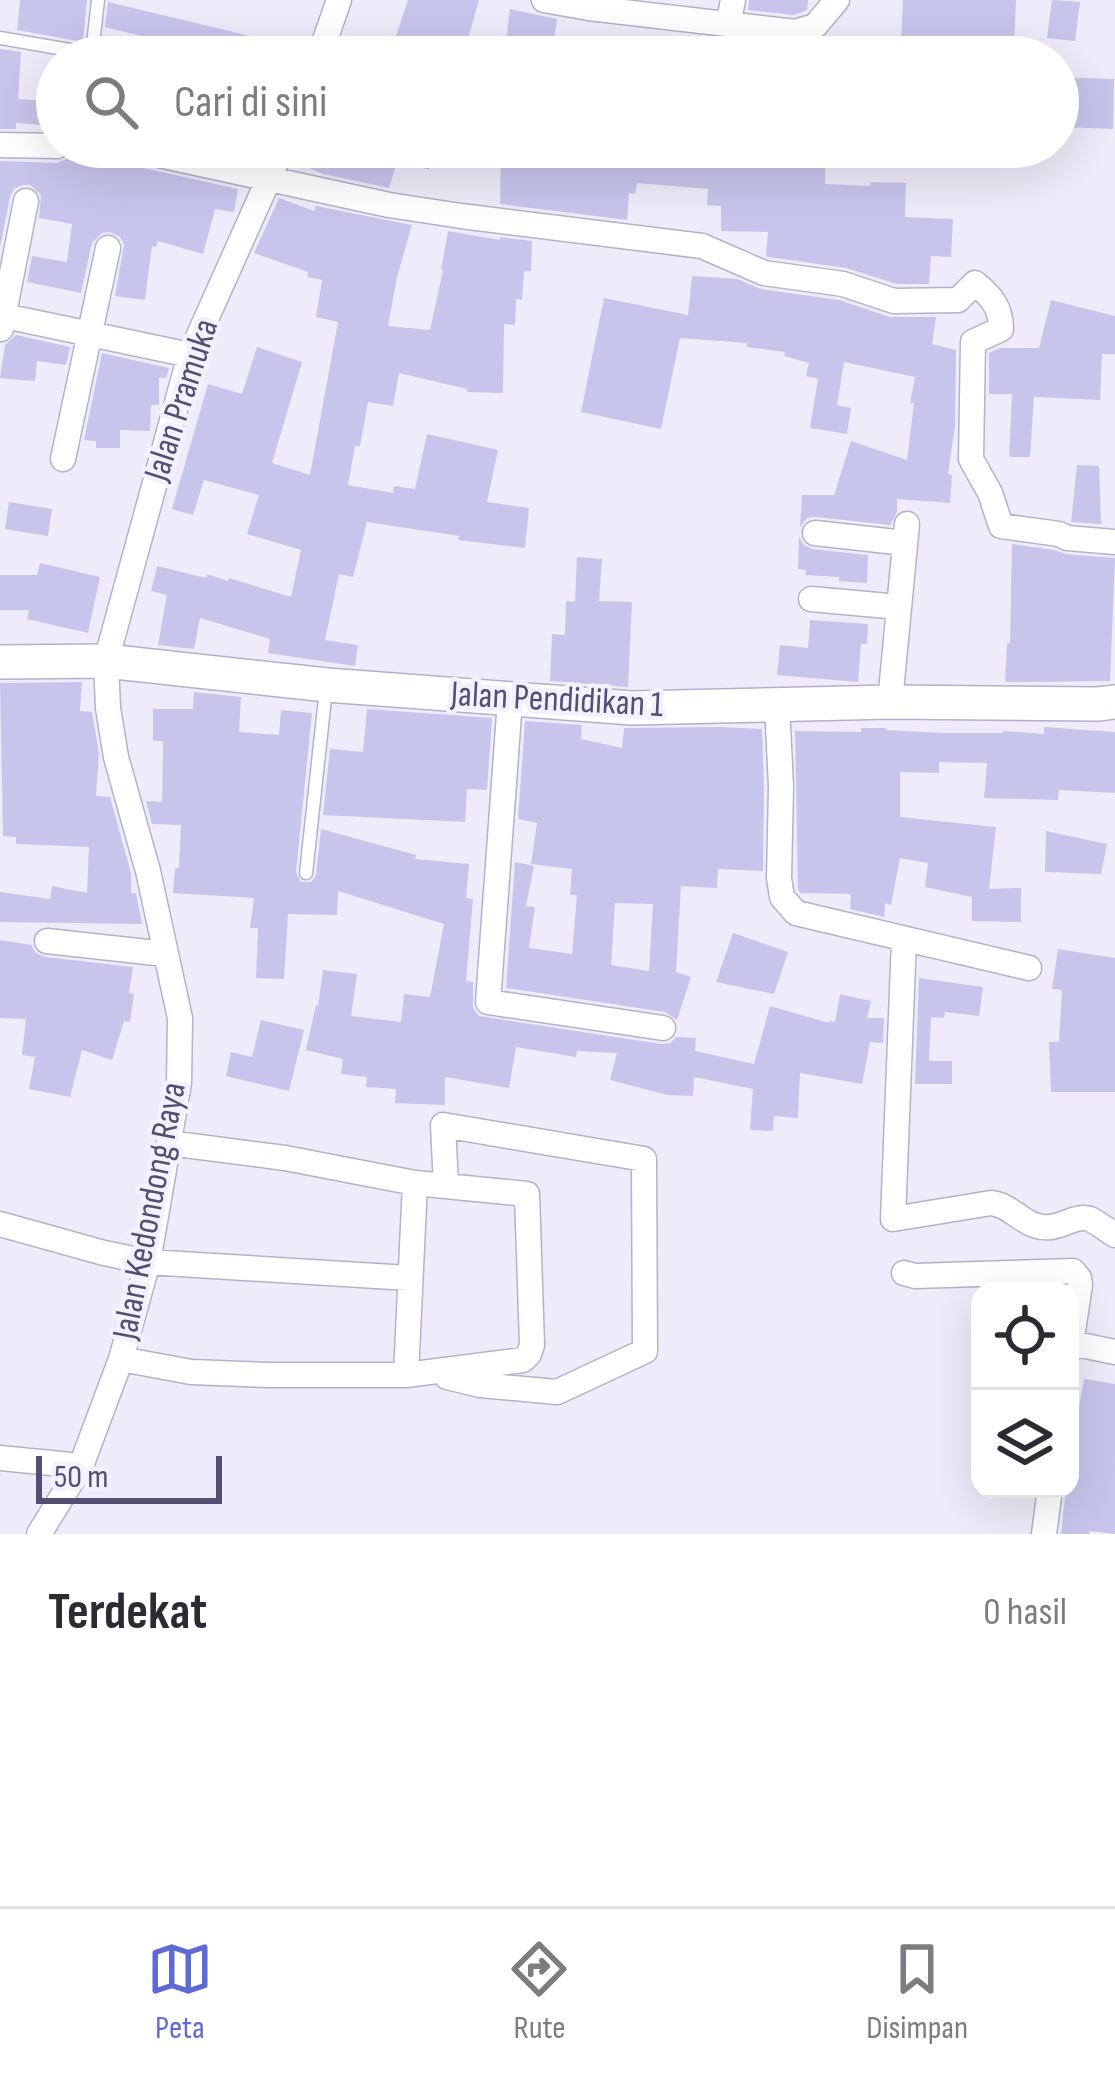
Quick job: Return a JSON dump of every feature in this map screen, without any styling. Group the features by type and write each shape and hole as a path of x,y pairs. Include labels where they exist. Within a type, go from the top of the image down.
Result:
{"street":[{"path":"326,36 339,0"},
{"path":"544,0 730,12 795,32 815,26 837,0"},
{"path":"0,145 36,146"},
{"path":"223,168 389,205 702,246 764,273 843,284 894,301 958,300 975,283 991,296 1001,318 1000,329 973,342 971,459 1001,526 1115,542"},
{"name":"Jalan Pramuka","path":"106,661 190,355 275,168"},
{"path":"26,201 1,321 90,332 190,355"},
{"path":"63,459 108,248"},
{"path":"815,533 906,534 890,703"},
{"path":"811,598 899,608"},
{"name":"Jalan Pendidikan 1","path":"0,662 106,661 327,685 632,708 1115,702"},
{"name":"Jalan Kedondong Raya","path":"39,1534 80,1466 121,1359 148,1262 178,1083 180,1018 148,871 116,757 106,661"},
{"path":"510,700 488,1002 663,1028"},
{"path":"777,705 779,878 782,898 796,913 1029,968"},
{"path":"904,939 893,1219 991,1203 1003,1204 1033,1225 1061,1227 1078,1218 1090,1219 1115,1234"},
{"path":"47,941 165,954"},
{"path":"416,1374 557,1391 645,1351 644,1160 442,1125 446,1185"},
{"path":"121,1359 191,1372 416,1374 518,1361 532,1346 527,1194 415,1183 285,1158 169,1143"},
{"path":"415,1183 409,1278 416,1374"},
{"path":"0,1225 148,1262 409,1278"},
{"path":"904,1273 1073,1271 1079,1278 1079,1292"},
{"path":"1079,1348 1115,1352"},
{"path":"0,1458 80,1466"},
{"path":"1044,1534 1050,1498"}],"lane":[{"path":"94,36 98,0"},
{"path":"0,38 36,45"},
{"path":"306,873 327,685"}],"building":[{"path":"20,0 87,0 84,36 17,30"},
{"path":"408,0 479,0 469,36 396,36"},
{"path":"749,0 808,0 807,10 794,15 748,10"},
{"path":"903,0 1016,0 1014,36 901,36"},
{"path":"1052,0 1080,2 1076,36 1047,36"},
{"path":"108,2 246,35 142,36 105,27"},
{"path":"510,9 557,19 555,36 507,36"},
{"path":"0,49 21,52 18,99 36,100 36,124 16,123 16,129 0,129"},
{"path":"1079,78 1114,79 1113,129 1079,128"},
{"path":"0,161 36,162 36,168 143,168 238,189 234,212 215,209 203,254 158,241 152,246 145,300 115,296 124,244 110,232 92,243 81,293 27,282 32,256 67,262 72,224 39,218 41,195 30,185 14,189 10,197 0,248"},
{"path":"308,168 395,168 389,188"},
{"path":"501,168 825,168 825,184 906,183 905,217 953,219 951,257 931,256 929,284 897,284 846,268 769,257 768,232 721,231 721,206 707,205 708,189 637,183 635,194 629,193 627,220 500,204"},
{"path":"279,198 314,211 316,206 412,225 388,326 430,330 448,231 532,241 531,271 524,271 515,325 504,324 503,393 467,392 399,373 393,406 368,402 348,485 393,493 394,486 415,489 427,434 498,450 487,502 529,508 525,548 367,522 353,577 339,574 325,640 358,645 355,666 268,653 270,639 200,618 194,649 158,645 167,595 151,591 157,566 206,578 207,574 229,578 291,597 301,550 247,534 259,495 204,480 193,515 172,509 208,384 242,394 257,347 302,362 272,463 310,475 338,322 316,317 322,280 254,253"},
{"path":"692,276 737,279 761,289 839,300 890,317 936,317 932,344 956,350 950,503 897,499 890,525 816,517 807,518 800,527 802,495 834,495 851,441 907,460 915,377 844,362 837,405 851,408 847,434 810,428 818,379 806,376 809,363 784,356 785,352 747,347 747,343 680,338 661,429 581,412 604,298 688,315"},
{"path":"1051,300 1115,316 1115,354 1102,354 1100,400 1034,397 1030,457 1009,457 1012,394 989,394 989,353 1000,348 1039,348"},
{"path":"16,335 70,347 66,365 37,361 35,381 0,378 5,345"},
{"path":"102,353 169,368 166,378 159,378 159,405 151,405 150,431 120,430 120,448 96,448 96,441 84,440"},
{"path":"1077,465 1099,466 1101,524 1071,522"},
{"path":"9,502 52,509 48,536 5,529"},
{"path":"799,537 812,549 868,555 867,583 806,575 806,570 798,569"},
{"path":"1012,544 1115,558 1110,681 1005,682"},
{"path":"577,557 602,559 599,601 632,602 628,687 550,681 552,634 565,635 566,601 575,602"},
{"path":"40,563 100,577 88,633 27,619 29,610 0,610 0,575 37,575"},
{"path":"810,620 868,624 858,682 777,675 780,645 808,648"},
{"path":"82,682 80,711 92,712 99,753 96,796 110,797 142,924 0,922 0,892 50,899 52,886 87,893 89,847 16,844 16,837 3,836 0,683"},
{"path":"194,692 241,697 239,732 279,735 281,710 312,713 296,872 301,882 311,882 316,875 321,829 416,855 415,859 469,864 466,898 473,899 466,981 473,982 473,1008 479,1016 661,1044 676,1037 696,1038 695,1051 754,1064 770,1006 835,1022 840,994 871,1001 867,1018 884,1018 883,1043 870,1042 862,1084 800,1073 798,1118 774,1116 773,1131 750,1130 753,1089 694,1077 693,1096 667,1095 610,1080 617,1053 577,1051 576,1057 516,1047 509,1088 445,1077 445,1105 395,1103 396,1089 366,1087 367,1077 341,1074 343,1059 306,1050 323,970 357,974 351,1016 401,1022 404,994 430,997 444,924 338,891 337,915 288,914 284,979 256,978 258,928 250,928 254,898 173,893 181,825 152,824 146,801 162,802 163,741 153,741 153,709 193,709"},
{"path":"367,709 492,718 487,790 467,789 465,822 323,815 330,749 363,752"},
{"path":"525,721 582,725 581,739 622,748 624,728 762,729 763,871 718,869 717,888 681,886 676,972 691,977 677,1020 665,1012 506,988 515,862 534,866 526,906 535,907 529,948 572,954 577,895 570,895 572,869 531,864 537,823 518,819","holes":["615,903 653,904 649,971 611,965"]},
{"path":"1044,727 1115,732 1115,793 1059,790 1058,800 984,798 987,763 939,762 939,773 900,772 900,817 996,827 989,889 1021,888 1021,922 972,921 972,897 925,887 928,863 900,858 891,905 885,903 884,917 850,909 851,894 800,893 795,731 886,728 1044,734"},
{"path":"1046,831 1107,844 1101,874 1045,872"},
{"path":"733,933 788,952 774,994 716,982"},
{"path":"0,940 31,945 45,957 133,967 130,1022 124,1021 112,1060 82,1050 70,1097 29,1089 35,1057 22,1055 26,1019 0,1018"},
{"path":"1058,949 1115,958 1115,1092 1051,1092 1049,1042 1059,1042 1062,990 1052,989"},
{"path":"919,978 983,987 979,1016 945,1012 944,1018 931,1017 929,1061 952,1061 952,1084 915,1084"},
{"path":"261,1020 304,1030 289,1091 226,1076 231,1052 252,1057"},
{"path":"1084,1379 1115,1384 1115,1534 1061,1534 1065,1498 1079,1498 1079,1407"}]}
